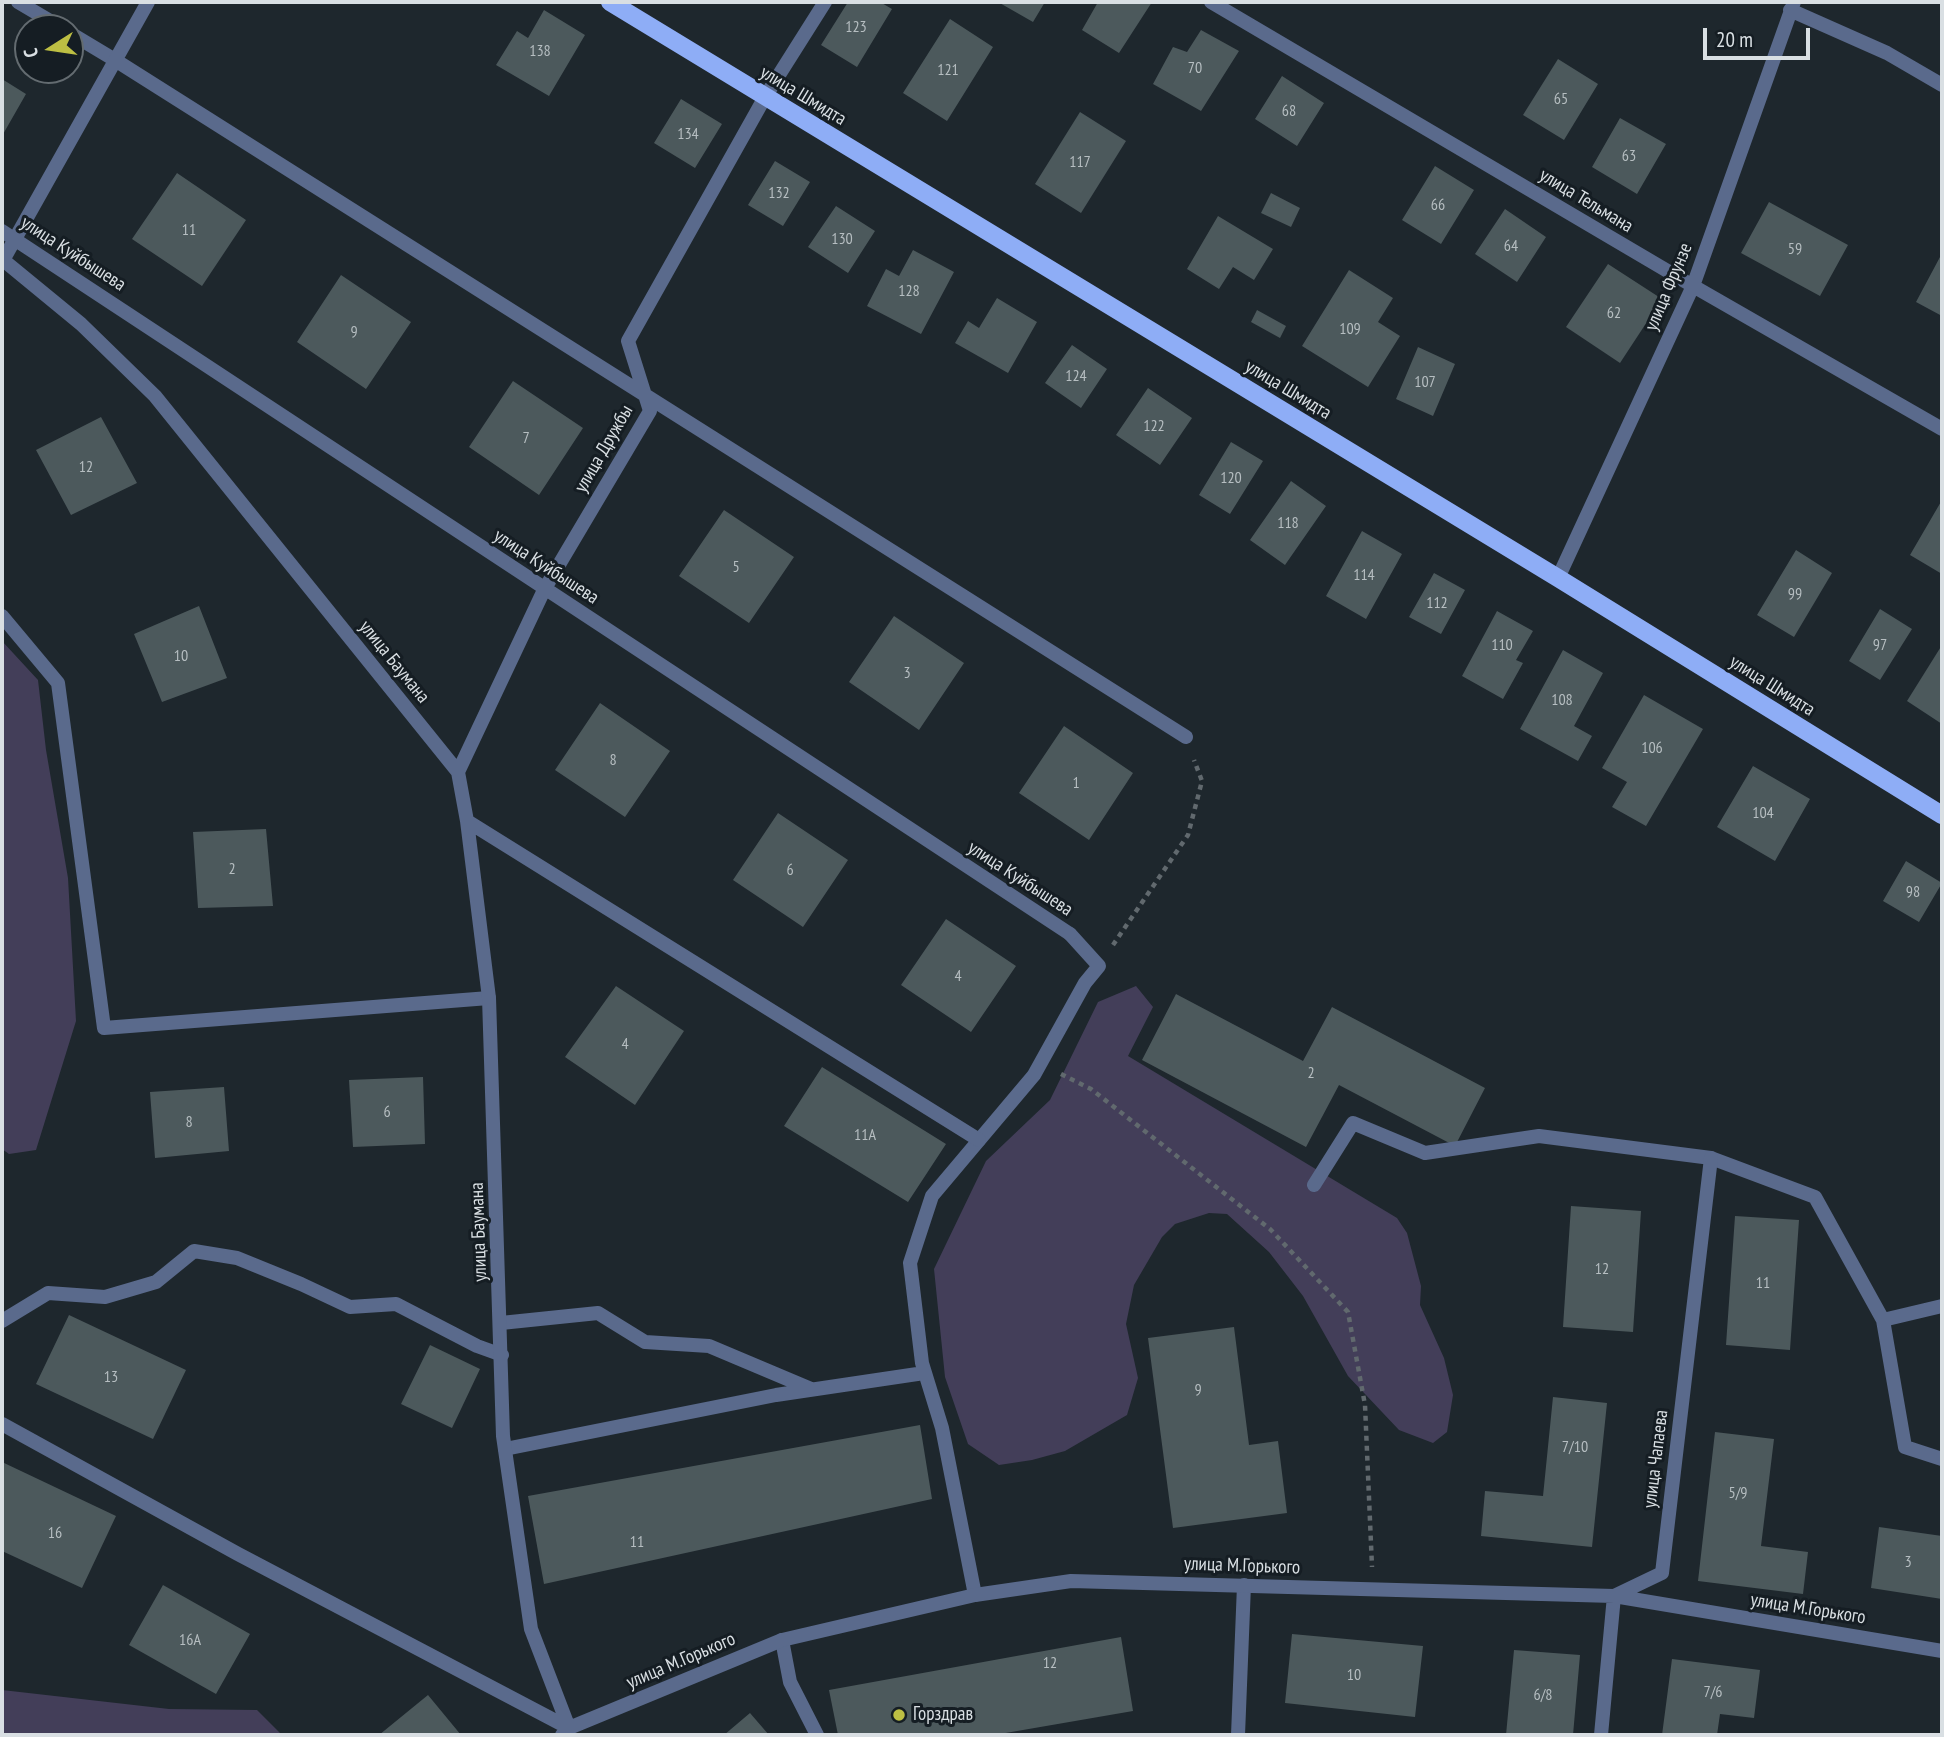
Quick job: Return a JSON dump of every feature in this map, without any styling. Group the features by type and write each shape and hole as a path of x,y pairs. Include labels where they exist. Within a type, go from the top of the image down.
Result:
{"main road":[{"name":"улица Шмидта","path":"610,2 1558,578 1942,816"}],"street":[{"path":"19,2 39,14"},
{"path":"2,261 8,234 148,2"},
{"name":"улица Дружбы","path":"458,772 544,590 650,411 628,341 765,97 825,2"},
{"name":"улица Тельмана","path":"1211,2 1693,286 1942,429"},
{"path":"1792,6 1886,53 1942,85"},
{"name":"улица Фрунзе","path":"1558,578 1693,286 1792,6"},
{"path":"84,41 1186,737"},
{"name":"улица Куйбышева","path":"8,234 1069,934 1099,966"},
{"name":"улица Баумана","path":"2,261 81,324 155,396 458,772 467,821 489,998 505,1449 531,1629 565,1732"},
{"path":"2,616 58,683 104,1028 489,998"},
{"path":"467,821 979,1140"},
{"path":"975,1595 942,1428 924,1373 910,1263 932,1196 1034,1074 1085,983 1099,966"},
{"path":"1314,1185 1353,1123 1425,1153 1539,1136 1711,1158 1815,1197 1883,1320 1905,1447 1942,1459"},
{"name":"улица Чапаева","path":"1614,1596 1662,1573 1711,1158"},
{"path":"2,1321 48,1293 105,1297 156,1282 194,1251 237,1258 350,1307 396,1304 477,1346 502,1354"},
{"path":"1883,1320 1942,1307"},
{"path":"501,1323 598,1313 645,1342 709,1346 813,1390"},
{"path":"505,1449 813,1390 924,1373"},
{"path":"2,1424 565,1732"},
{"name":"улица М.Горького","path":"565,1732 782,1640 975,1595 1071,1580 1614,1596 1942,1651"},
{"path":"1238,1735 1244,1585"},
{"path":"1601,1735 1614,1596"},
{"path":"782,1640 790,1682 817,1735"}],"path":[{"path":"1099,966 1188,835 1202,781 1186,737"},
{"path":"1040,1064 1091,1089 1270,1228 1348,1311 1365,1405 1373,1589"}],"shaded area":[{"path":"2,641 38,680 46,750 68,878 76,1021 36,1150 9,1154 2,1149"},
{"path":"1136,986 1153,1007 1128,1056 1397,1218 1407,1233 1421,1286 1420,1305 1444,1358 1453,1395 1447,1432 1433,1443 1399,1430 1348,1376 1303,1296 1269,1252 1227,1214 1209,1213 1175,1224 1162,1237 1134,1285 1126,1324 1138,1378 1127,1415 1065,1451 1032,1460 999,1465 968,1444 945,1377 934,1269 986,1161 1050,1100 1098,1002"},
{"path":"2,1690 169,1709 257,1710 282,1735 2,1735"}],"building":[{"path":"848,2 880,2 892,9 857,67 821,45"},
{"path":"998,2 1045,2 1033,22"},
{"path":"1098,2 1152,2 1119,53 1082,30"},
{"path":"544,10 585,35 549,96 496,65 517,31 528,38"},
{"path":"950,19 993,47 947,121 903,93"},
{"path":"1201,30 1239,51 1201,111 1153,84 1173,47 1187,52"},
{"path":"1558,59 1598,84 1564,140 1523,115"},
{"path":"1282,76 1324,103 1297,146 1255,119"},
{"path":"2,79 26,94 2,136"},
{"path":"681,99 722,124 695,168 654,143"},
{"path":"1080,112 1126,141 1081,213 1035,184"},
{"path":"1620,118 1666,144 1637,194 1592,167"},
{"path":"775,161 810,182 783,226 748,205"},
{"path":"1435,166 1474,190 1441,244 1402,220"},
{"path":"177,173 246,220 202,286 132,239"},
{"path":"1271,193 1300,208 1291,227 1261,213"},
{"path":"1769,202 1848,245 1820,296 1741,253"},
{"path":"836,206 875,231 848,273 808,247"},
{"path":"1505,209 1546,237 1517,282 1475,254"},
{"path":"1218,216 1273,249 1254,280 1233,267 1219,289 1187,269"},
{"path":"913,250 954,272 921,334 867,306 886,269 899,276"},
{"path":"1940,257 1942,259 1942,316 1916,302"},
{"path":"1608,264 1662,299 1620,363 1566,327"},
{"path":"1349,270 1393,298 1378,322 1400,336 1368,387 1302,346"},
{"path":"341,275 411,322 366,389 297,342"},
{"path":"997,298 1037,322 1008,373 955,343 968,321 979,328"},
{"path":"1257,310 1286,326 1280,338 1251,322"},
{"path":"1072,345 1107,369 1081,408 1045,383"},
{"path":"1418,347 1455,364 1433,416 1396,399"},
{"path":"513,381 583,428 539,495 469,447"},
{"path":"1148,388 1192,418 1160,465 1116,435"},
{"path":"101,417 137,483 71,515 36,450"},
{"path":"1231,442 1263,461 1230,514 1199,495"},
{"path":"1291,481 1326,506 1285,565 1250,540"},
{"path":"1942,500 1942,574 1910,555"},
{"path":"724,510 794,557 749,623 679,576"},
{"path":"1362,531 1402,554 1366,619 1326,596"},
{"path":"1796,550 1832,573 1794,637 1757,615"},
{"path":"1434,573 1465,590 1441,634 1409,617"},
{"path":"199,606 227,678 162,702 134,634"},
{"path":"1880,609 1912,629 1880,680 1849,661"},
{"path":"1497,611 1533,631 1516,660 1523,663 1503,699 1462,676"},
{"path":"894,616 964,663 919,730 849,682"},
{"path":"1942,645 1942,724 1907,701"},
{"path":"1563,650 1603,673 1574,726 1592,736 1578,761 1520,729"},
{"path":"1644,695 1703,729 1646,826 1612,807 1627,782 1602,768"},
{"path":"600,703 670,751 625,817 555,770"},
{"path":"1064,726 1133,773 1089,840 1019,793"},
{"path":"1753,766 1810,799 1775,861 1717,827"},
{"path":"778,813 848,860 803,927 733,880"},
{"path":"266,829 273,906 198,908 193,832"},
{"path":"1906,861 1942,883 1919,922 1883,901"},
{"path":"946,919 1016,966 971,1032 901,985"},
{"path":"616,986 684,1031 635,1105 565,1057"},
{"path":"1176,994 1303,1061 1332,1007 1485,1088 1455,1146 1339,1085 1306,1147 1142,1060"},
{"path":"822,1067 946,1144 908,1202 784,1126"},
{"path":"423,1077 425,1144 353,1147 349,1080"},
{"path":"224,1087 229,1151 155,1158 150,1092"},
{"path":"1571,1206 1641,1211 1633,1332 1563,1327"},
{"path":"1735,1216 1799,1220 1790,1350 1726,1345"},
{"path":"69,1315 186,1370 153,1439 36,1384"},
{"path":"1234,1327 1249,1445 1278,1441 1287,1513 1173,1528 1148,1338"},
{"path":"430,1345 480,1369 452,1428 401,1404"},
{"path":"1553,1397 1607,1403 1592,1547 1481,1536 1485,1491 1543,1496"},
{"path":"920,1425 932,1499 544,1584 528,1496"},
{"path":"1715,1432 1774,1439 1761,1546 1808,1552 1803,1594 1698,1581"},
{"path":"2,1462 116,1516 82,1588 2,1551"},
{"path":"1879,1527 1942,1536 1942,1599 1871,1588"},
{"path":"163,1585 250,1634 216,1694 129,1645"},
{"path":"1292,1634 1423,1646 1415,1717 1285,1703"},
{"path":"1121,1637 1133,1711 994,1735 838,1735 829,1690"},
{"path":"1514,1650 1580,1655 1573,1735 1506,1735"},
{"path":"1672,1659 1760,1670 1754,1718 1720,1714 1717,1735 1662,1735"},
{"path":"428,1695 461,1735 379,1735"},
{"path":"750,1713 769,1735 724,1735"}],"place":[{"name":"Горздрав","path":"899,1715"}]}
